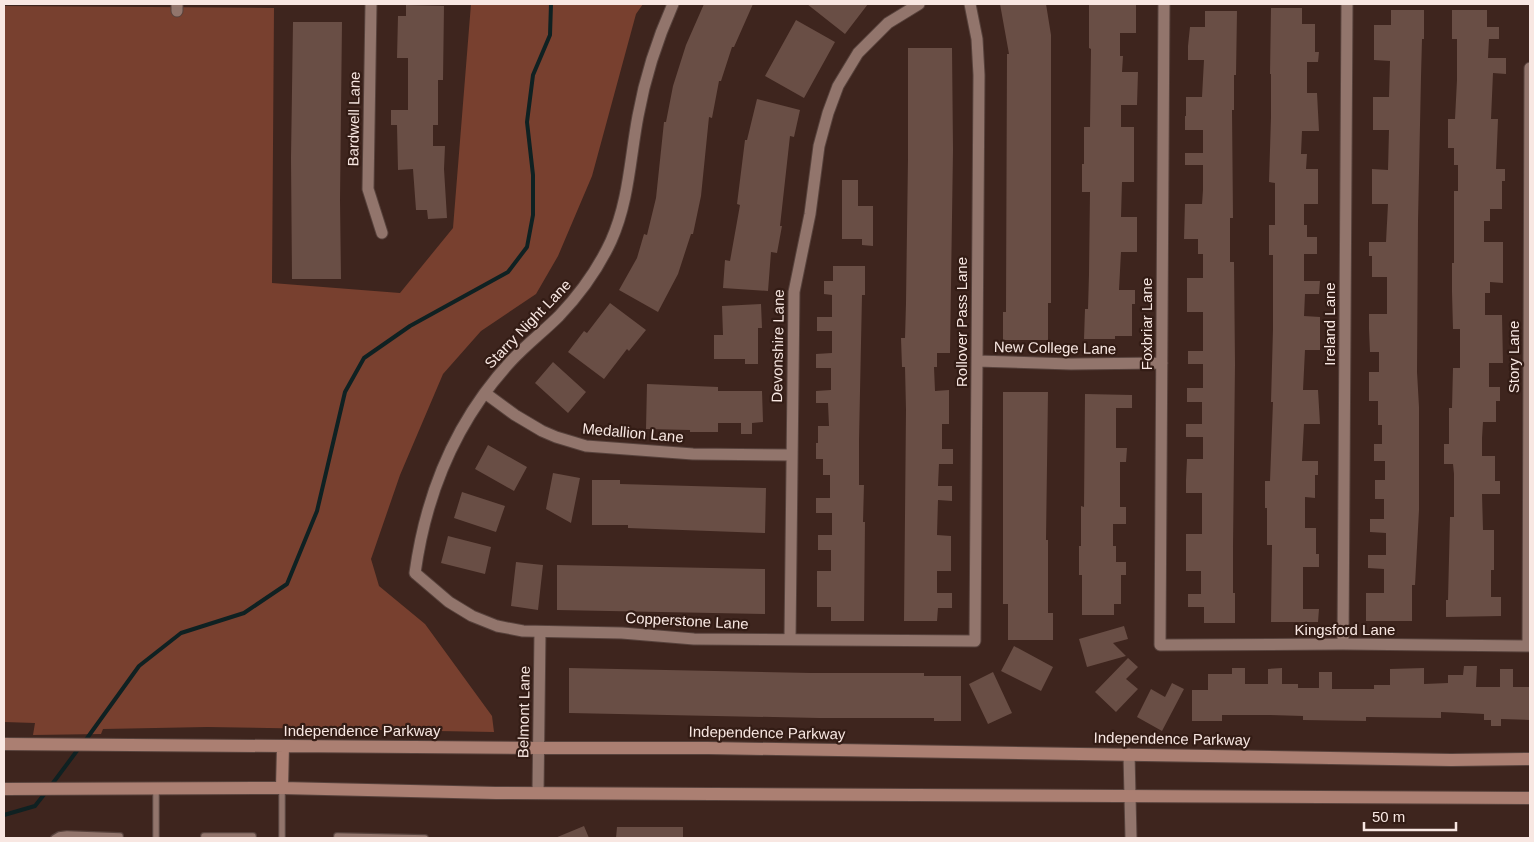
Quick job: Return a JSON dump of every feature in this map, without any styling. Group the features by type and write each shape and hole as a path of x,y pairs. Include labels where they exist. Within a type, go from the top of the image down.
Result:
{"main road":[{"name":"Independence Parkway","path":"4,744 708,748 1451,760 1530,759"},
{"path":"282,788 283,746"},
{"path":"4,789 282,788 538,793 1530,798"}],"street":[{"name":"Bardwell Lane","path":"371,4 368,189 382,233"},
{"name":"Starry Night Lane","path":"415,573 422,530 437,482 458,436 485,393 513,359 571,304 593,274 611,241 624,205 628,187 643,91 657,43 672,4"},
{"name":"Devonshire Lane","path":"790,640 794,292 810,214 820,146 828,113 838,86 858,53 888,22 920,4"},
{"name":"Rollover Pass Lane","path":"970,4 977,39 979,66 975,641"},
{"name":"Foxbriar Lane","path":"1160,645 1164,4"},
{"name":"Ireland Lane","path":"1343,644 1347,4"},
{"name":"Story Lane","path":"1529,646 1530,68"},
{"name":"New College Lane","path":"977,362 1162,363"},
{"name":"Medallion Lane","path":"485,393 542,431 586,446 693,454 792,455"},
{"name":"Copperstone Lane","path":"415,573 449,602 472,616 510,629 540,632 622,632 694,639 975,641"},
{"name":"Belmont Lane","path":"538,793 540,632"},
{"name":"Kingsford Lane","path":"1160,645 1529,646"},
{"path":"1129,754 1131,838"}],"lane":[{"path":"282,788 282,838"},
{"path":"156,789 156,838"},
{"path":"54,838 58,835 67,834 120,836 120,838"},
{"path":"204,838 204,836 253,836 253,838"},
{"path":"337,838 338,836 425,838"}],"shaded area":[{"path":"471,4 643,4 636,14 592,176 558,256 536,294 481,331 443,374 400,475 371,559 379,586 425,624 492,716 494,732 207,727 103,729 101,734 33,735 35,723 4,722 4,6 274,8 272,283 400,293 453,228"}],"building":[{"path":"704,4 753,4 734,47 732,47 721,81 719,81 712,118 709,117 701,196 693,234 691,234 678,274 658,312 619,290 637,258 644,234 647,235 656,198 664,122 666,122 673,86 686,45"},
{"path":"807,4 868,4 845,34"},
{"path":"1000,4 1046,4 1051,35 1051,303 1048,303 1048,340 1003,340 1003,312 1006,312 1007,54 1009,54"},
{"path":"1089,4 1136,4 1136,33 1120,33 1120,56 1123,56 1122,72 1138,72 1137,105 1121,105 1121,127 1134,127 1134,182 1122,182 1121,217 1137,217 1137,252 1121,252 1119,290 1135,290 1135,304 1132,304 1132,336 1115,336 1115,339 1084,339 1085,309 1088,309 1090,192 1082,192 1082,164 1084,164 1084,127 1090,127 1091,49 1089,48"},
{"path":"406,5 444,6 443,80 438,80 438,125 433,125 433,146 445,146 444,169 447,218 428,219 427,210 416,210 413,169 398,170 397,125 391,125 391,110 408,110 408,58 397,58 398,16 406,16"},
{"path":"1271,8 1302,8 1302,24 1315,24 1315,52 1319,52 1318,62 1307,62 1307,93 1317,93 1319,131 1302,131 1301,154 1307,154 1306,169 1318,169 1318,204 1304,204 1304,225 1307,225 1307,237 1317,237 1317,254 1304,254 1304,281 1320,281 1319,294 1305,294 1304,316 1320,317 1320,350 1305,350 1303,390 1318,390 1320,424 1304,424 1302,461 1318,461 1318,475 1315,475 1315,498 1305,497 1305,528 1316,528 1316,554 1319,554 1319,567 1303,567 1303,609 1319,609 1318,622 1271,622 1272,545 1267,545 1265,481 1270,481 1273,402 1271,402 1273,255 1269,255 1269,225 1275,225 1275,183 1269,182"},
{"path":"1391,10 1424,10 1418,221 1417,372 1419,510 1415,585 1412,585 1412,621 1366,621 1366,593 1384,593 1384,569 1368,568 1368,555 1386,555 1386,533 1370,532 1370,519 1384,519 1384,499 1375,499 1375,480 1385,480 1385,461 1374,461 1374,444 1382,444 1382,425 1378,425 1378,401 1369,401 1369,372 1379,372 1379,352 1370,352 1369,314 1387,314 1387,277 1372,277 1372,256 1369,256 1369,242 1386,242 1388,204 1372,204 1372,169 1388,170 1389,130 1373,130 1373,97 1389,97 1390,61 1374,60 1374,25 1391,25"},
{"path":"1452,10 1487,10 1487,27 1499,27 1499,39 1489,39 1488,58 1506,58 1506,74 1493,73 1491,119 1498,119 1496,169 1505,169 1505,181 1502,181 1502,209 1490,209 1490,221 1484,221 1484,242 1503,242 1503,283 1490,282 1490,293 1485,293 1485,315 1502,315 1503,363 1489,363 1489,387 1500,387 1500,401 1496,401 1496,422 1483,422 1482,438 1482,456 1495,456 1495,481 1500,481 1500,494 1482,494 1483,530 1494,530 1494,570 1491,570 1491,597 1501,597 1501,616 1446,617 1450,517 1454,517 1454,474 1453,464 1444,464 1444,444 1449,444 1449,408 1452,408 1453,368 1460,368 1460,329 1453,329 1452,292 1454,191 1458,191 1458,165 1454,165 1454,148 1448,148 1448,119 1455,119 1457,80 1457,39 1452,39"},
{"path":"1205,11 1237,11 1236,75 1234,75 1234,110 1232,110 1233,218 1230,218 1230,262 1234,262 1233,593 1235,593 1235,623 1204,623 1204,607 1188,607 1188,594 1201,594 1201,571 1186,571 1186,534 1202,534 1202,493 1186,493 1187,459 1203,459 1203,437 1186,437 1186,424 1202,424 1202,402 1187,402 1187,388 1203,388 1203,364 1188,364 1188,351 1203,351 1203,312 1187,312 1187,278 1203,278 1203,254 1198,254 1198,239 1184,239 1185,204 1202,204 1203,165 1185,165 1185,153 1203,153 1203,130 1185,130 1185,116 1186,97 1202,97 1204,60 1188,60 1188,46 1190,27 1205,27"},
{"path":"796,20 835,42 804,98 765,76"},
{"path":"293,22 342,22 341,279 292,279"},
{"path":"908,48 952,48 953,150 950,353 937,353 937,367 934,367 935,391 949,390 949,424 942,424 942,449 953,449 953,464 939,464 938,486 952,486 952,501 938,500 937,535 951,536 951,571 937,571 937,593 952,593 952,608 938,608 937,621 904,621 906,410 905,367 902,367 901,338 905,338 906,303"},
{"path":"757,99 800,110 794,137 790,136 780,226 782,226 777,253 771,252 768,291 723,288 725,260 730,261 740,205 737,204 745,140 747,140"},
{"path":"842,180 858,180 858,206 873,206 873,246 862,245 862,239 842,239"},
{"path":"833,266 865,266 865,295 862,295 859,440 859,485 864,485 864,621 831,621 831,607 817,607 817,571 831,571 831,550 818,550 818,535 832,535 832,513 816,513 816,498 830,498 830,475 823,475 823,459 816,459 818,426 829,426 828,403 816,403 816,391 831,390 831,368 816,368 816,354 832,353 832,331 817,331 817,317 832,317 832,295 824,294 824,281 833,281"},
{"path":"610,303 646,330 629,351 627,349 604,379 568,352 584,331 587,333"},
{"path":"761,304 762,328 758,328 758,364 745,364 745,359 714,359 714,335 723,335 722,306"},
{"path":"553,362 586,392 568,413 535,383"},
{"path":"647,384 718,387 718,391 762,391 763,422 752,423 752,434 741,434 741,423 718,423 718,432 646,429"},
{"path":"1003,392 1048,392 1046,540 1048,540 1048,613 1053,613 1053,640 1008,640 1008,604 1003,604"},
{"path":"1085,394 1132,395 1132,408 1116,408 1116,448 1127,448 1126,462 1120,462 1120,507 1126,507 1126,524 1113,524 1113,546 1116,546 1116,562 1126,562 1126,575 1121,575 1121,604 1114,604 1114,615 1082,615 1082,575 1079,575 1079,546 1081,546 1081,506 1084,507"},
{"path":"488,445 527,467 514,491 475,469"},
{"path":"553,473 580,478 571,523 546,509"},
{"path":"592,480 620,480 620,484 766,488 765,533 628,528 628,525 592,525"},
{"path":"462,492 505,506 496,532 454,518"},
{"path":"448,536 491,547 485,574 441,563"},
{"path":"516,562 543,565 538,610 511,606"},
{"path":"557,565 765,569 765,614 557,610"},
{"path":"1124,626 1128,639 1113,643 1126,656 1087,667 1079,639"},
{"path":"1014,646 1053,667 1041,691 1001,671"},
{"path":"1128,658 1138,667 1126,679 1138,689 1116,712 1095,692"},
{"path":"1464,666 1477,666 1476,687 1500,687 1500,669 1513,669 1513,687 1530,687 1530,720 1501,719 1501,726 1491,726 1491,720 1484,720 1484,714 1441,712 1441,718 1366,717 1366,721 1303,720 1303,716 1222,715 1222,721 1192,721 1192,690 1208,690 1208,674 1232,674 1232,668 1245,668 1245,684 1268,684 1268,669 1282,668 1282,684 1298,684 1298,688 1319,688 1319,672 1332,672 1332,689 1374,689 1374,685 1390,685 1390,669 1424,668 1424,684 1448,683 1448,675 1463,675"},
{"path":"569,668 811,673 924,673 924,676 961,676 961,721 934,721 934,718 819,718 569,713"},
{"path":"993,672 1012,713 988,724 969,684"},
{"path":"1172,683 1184,689 1162,731 1137,717 1151,689 1165,697"},
{"path":"584,826 589,838 555,838"},
{"path":"617,827 683,827 683,838 616,838"}],"waterway":[{"path":"85,741 139,666 181,633 244,613 287,584 317,511 345,392 364,358 410,326 508,272 527,247 533,215 533,175 527,122 533,75 550,35 551,4"},
{"path":"50,787 79,748"},
{"path":"4,815 35,806 46,792"}]}
